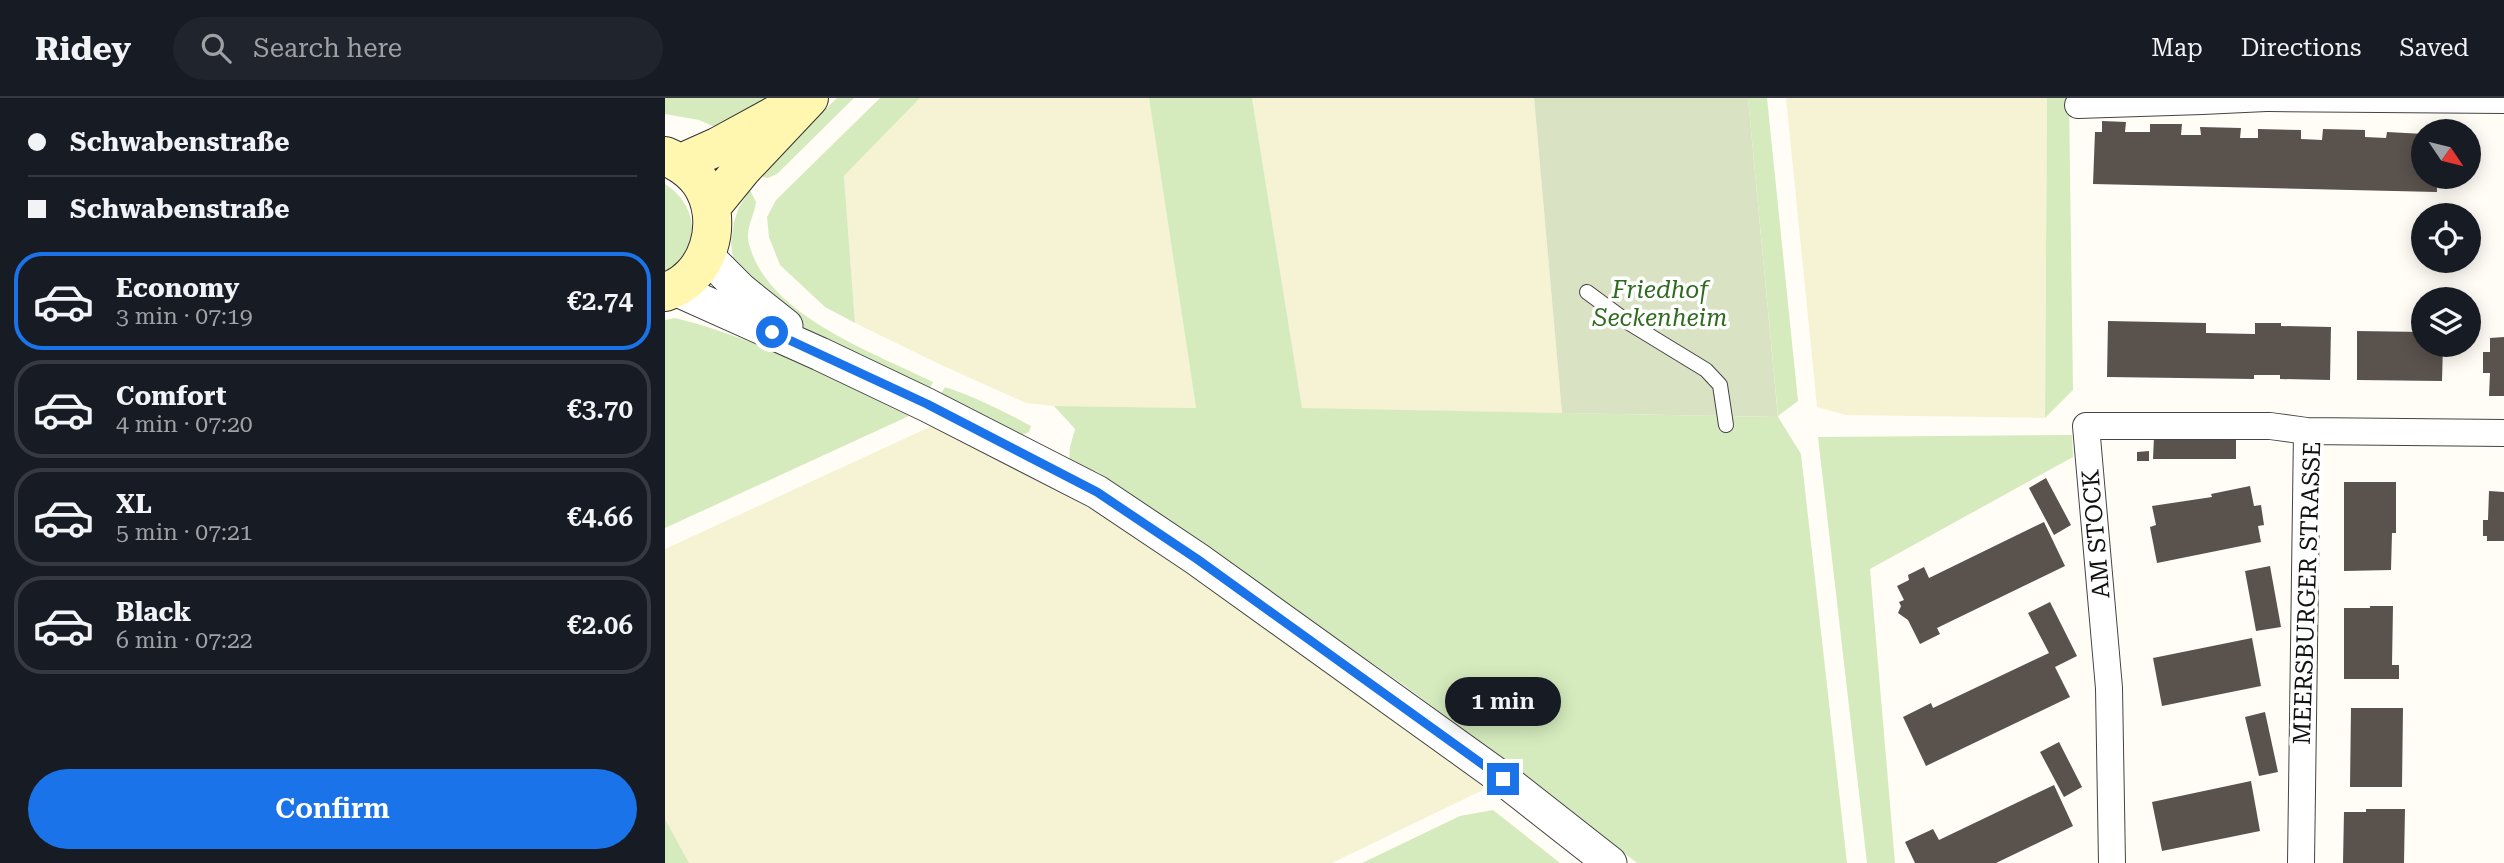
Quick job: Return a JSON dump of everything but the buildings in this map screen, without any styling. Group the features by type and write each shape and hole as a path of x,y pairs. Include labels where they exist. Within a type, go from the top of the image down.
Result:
{"main road":[{"path":"673,160 719,146 809,98"},
{"path":"711,206 809,98"},
{"path":"670,291 693,275 706,255 713,231 711,206 700,183 673,160"}],"street":[{"path":"2078,105 2268,98 2504,100"},
{"path":"706,255 741,290 820,354"},
{"path":"670,291 820,354 927,404 1097,492 1197,559 1503,779 1610,863"},
{"name":"AM STOCK","path":"2112,863 2109,688 2086,426 2270,426 2307,431"},
{"name":"MEERSBURGER STRASSE","path":"2301,863 2307,431 2504,433"}],"lane":[{"path":"1587,292 1629,323 1706,370 1720,385 1726,425"}],"shaded area":[{"path":"920,98 1149,98 1196,408 1054,406 1026,403 855,323 844,176"},
{"path":"1252,98 1534,98 1562,413 1302,409"},
{"path":"1786,98 2047,98 2045,418 1846,415 1817,407"},
{"path":"934,425 1046,481 1187,570 1487,788 1332,863 689,863 665,819 665,549"}],"green space":[{"path":"665,98 782,98 726,132 699,120 665,114"},
{"path":"837,98 854,98 777,174 768,178 762,177 774,160"},
{"path":"880,98 920,98 844,176 855,323 825,307 780,265 769,237 767,217 776,200"},
{"path":"1149,98 1252,98 1302,408 1778,417 1801,454 1847,863 1637,863 1405,686 1098,472 1069,463 1075,429 1054,406 1196,408"},
{"name":"Friedhof Seckenheim","path":"1534,98 1748,98 1778,417 1562,413"},
{"path":"1748,98 1767,98 1798,401 1778,416"},
{"path":"2047,98 2069,98 2073,390 2045,418"},
{"path":"665,184 677,193 685,204 692,228 686,252 665,272"},
{"path":"750,190 756,202 749,228 749,244 760,269 777,292 826,329 933,382 928,391 793,323 734,265 731,243 734,222 739,207"},
{"path":"675,318 706,326 765,348 909,416 665,528 665,320"},
{"path":"945,387 1031,426 1029,432 1018,437 939,397"},
{"path":"2072,435 2073,457 1870,569 1895,863 1867,863 1818,437"},
{"path":"1493,810 1560,863 1362,863 1460,816"},
{"path":"665,819 689,863 665,863"}],"route":[{"path":"772,332 927,404 1097,492 1197,559 1503,779"}]}
